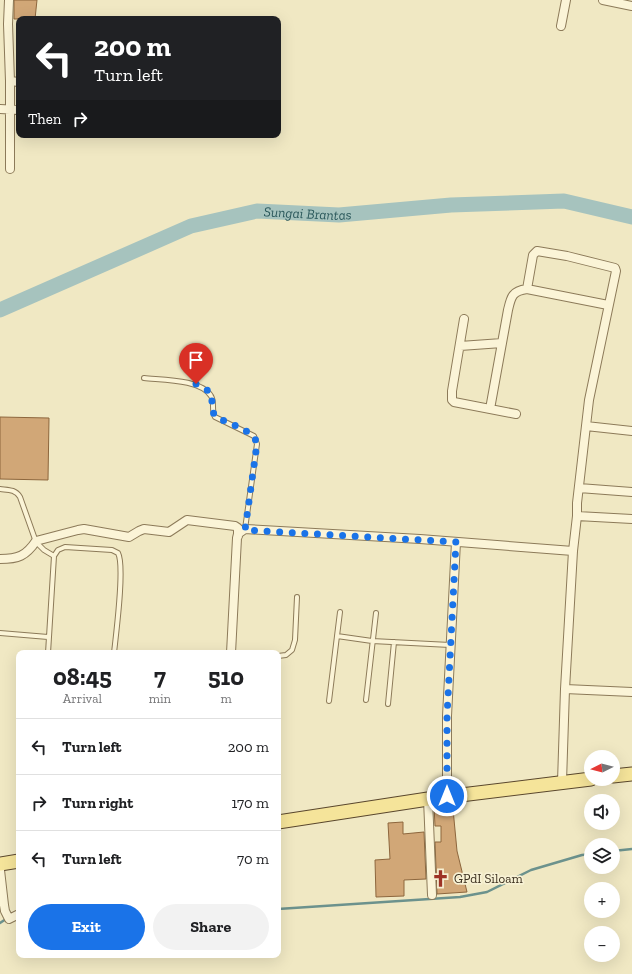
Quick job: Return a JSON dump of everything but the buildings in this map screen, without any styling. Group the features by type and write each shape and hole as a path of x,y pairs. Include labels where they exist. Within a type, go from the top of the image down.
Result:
{"main road":[{"path":"620,775 632,774"},
{"path":"281,822 447,796 584,780"},
{"path":"0,864 16,861"}],"street":[{"path":"10,0 4,53 10,82 10,169"},
{"path":"561,26 566,0"},
{"path":"603,0 619,2 632,6"},
{"path":"10,82 16,82"},
{"path":"0,109 16,110"},
{"path":"527,289 534,252 539,251 554,253 616,270 588,400 577,503 565,689 562,782"},
{"path":"490,409 511,299 517,292 527,289 608,305"},
{"path":"464,319 452,391 452,400 454,402 516,414"},
{"path":"460,346 502,343"},
{"path":"586,426 632,431"},
{"path":"579,488 632,492"},
{"path":"577,516 632,520"},
{"path":"0,559 17,558 24,555 31,549 36,541 78,530 129,537 133,536 139,530 144,529 169,532 187,520 235,526 238,528 238,536 231,650"},
{"path":"238,536 245,530 456,542 573,551"},
{"path":"447,796 447,716 456,542"},
{"path":"565,689 632,692"},
{"path":"428,799 432,895"},
{"path":"0,870 4,905 8,917 16,915"}],"lane":[{"path":"144,378 185,382 196,384 206,389 212,398 215,416 254,436 257,444 245,530"},
{"path":"0,489 14,490 18,492 36,541 44,550 54,556"},
{"path":"48,650 54,556 58,550 65,547 112,550 118,553 121,560 114,650"},
{"path":"281,656 286,655 292,650 295,640 297,597"},
{"path":"329,701 340,612"},
{"path":"366,700 376,613"},
{"path":"0,633 48,637"},
{"path":"337,636 394,642 450,645"},
{"path":"388,704 394,642"}],"waterway":[{"name":"Sungai Brantas","path":"0,310 191,226 257,211 339,215 451,205 564,201 632,217"},
{"path":"620,850 632,849"},
{"path":"281,909 460,897 487,892 531,870 584,855"},
{"path":"0,923 6,919"}],"place":[{"name":"GPdI Siloam","path":"441,878"}],"route":[{"path":"196,384 206,389 212,398 215,416 246,431 254,436 256,440 257,444 245,530 456,542 447,716 447,796"}]}
